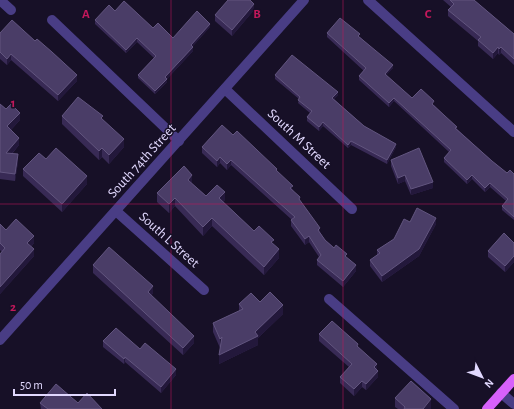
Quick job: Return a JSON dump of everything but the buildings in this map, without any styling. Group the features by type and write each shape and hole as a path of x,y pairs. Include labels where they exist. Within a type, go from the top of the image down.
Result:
{"main road":[{"path":"487,409 514,379"}],"street":[{"path":"0,0 11,10"},
{"name":"South 74th Street","path":"0,340 304,0"},
{"path":"368,0 514,132"},
{"path":"52,20 179,141"},
{"name":"South M Street","path":"226,89 352,209"},
{"name":"South L Street","path":"116,210 204,290"},
{"path":"329,299 454,409"},
{"path":"501,393 514,404"}]}
